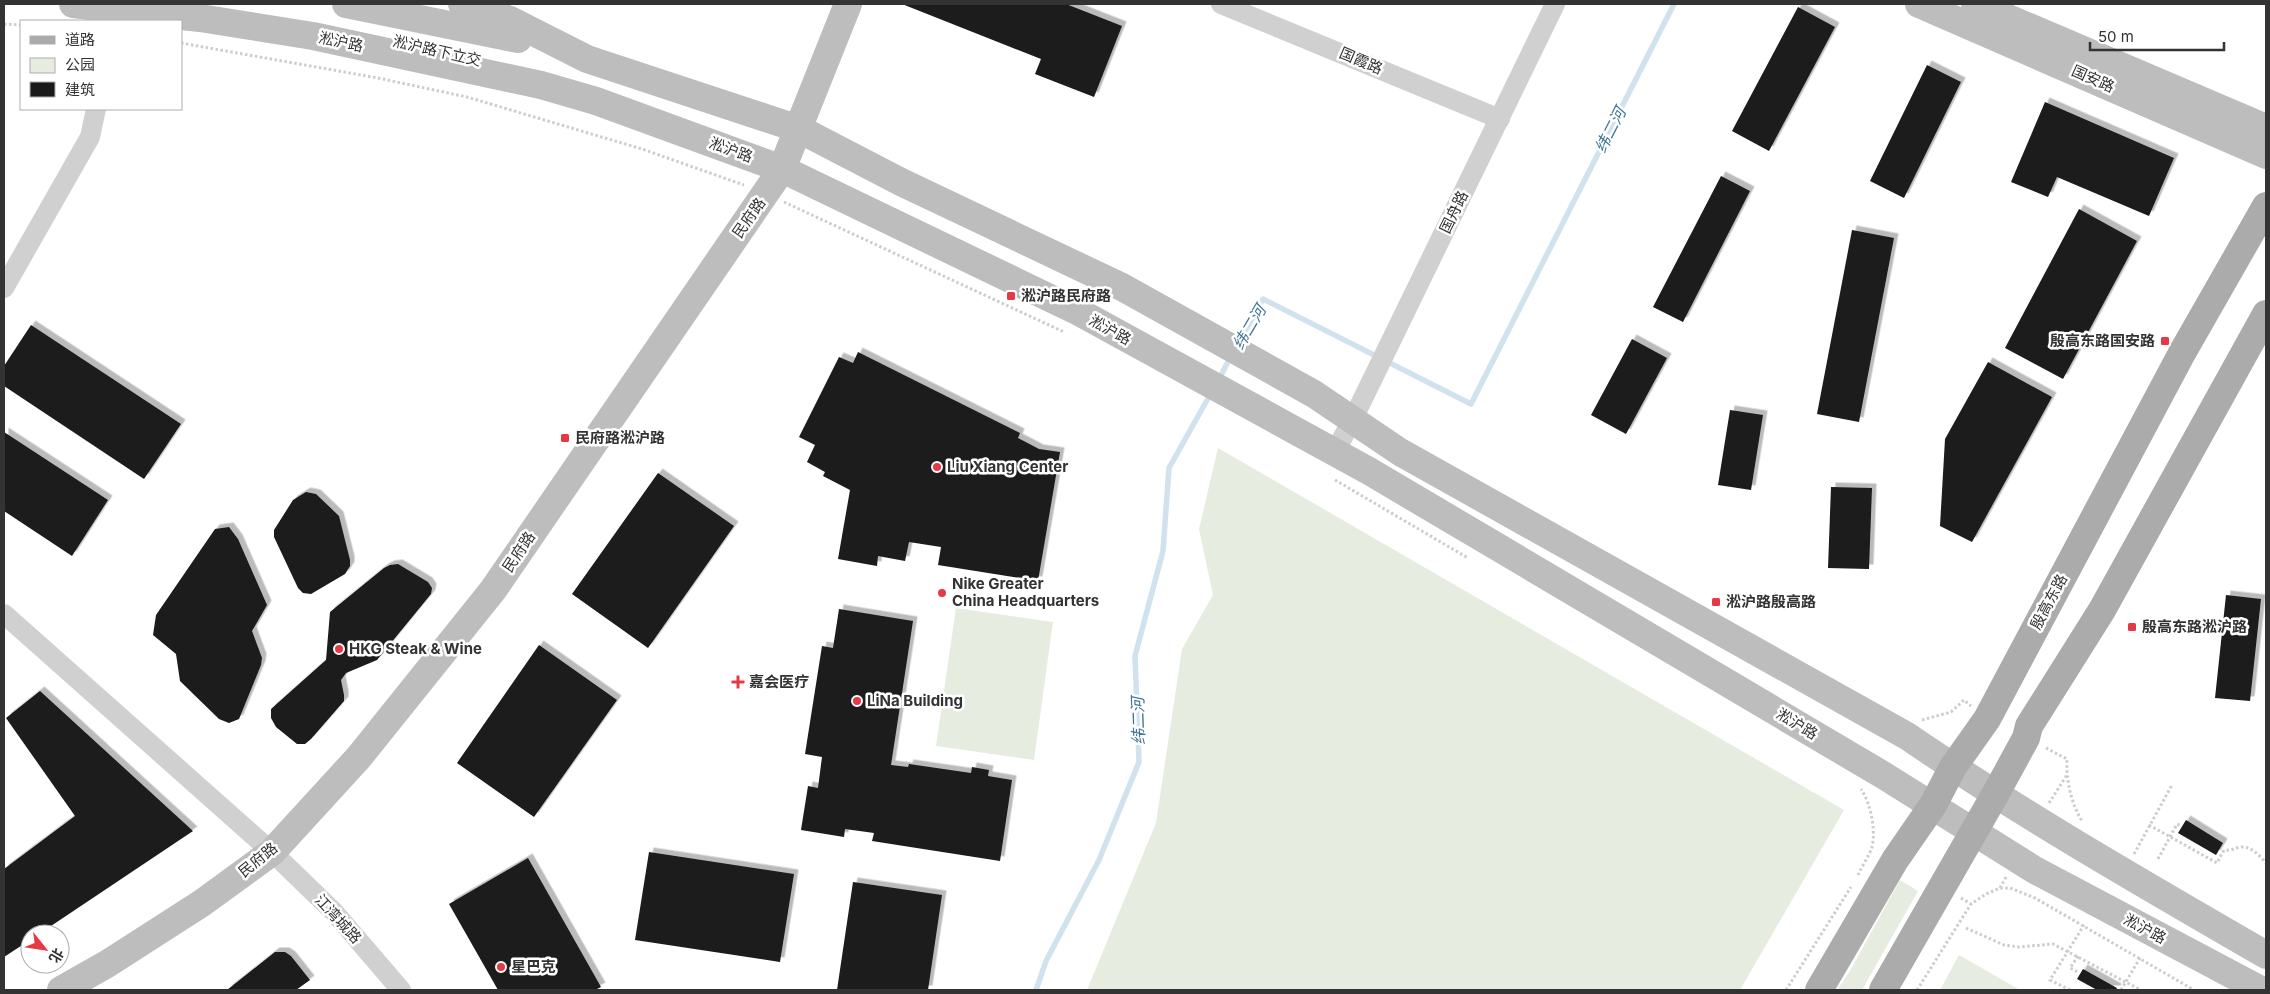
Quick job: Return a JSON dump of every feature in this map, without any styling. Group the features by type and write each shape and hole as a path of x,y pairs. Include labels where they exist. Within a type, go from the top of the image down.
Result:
{"main road":[{"name":"淞沪路","path":"73,4 114,11 200,18 313,36 541,86 596,101 782,169 1079,312 1335,452 1933,805 2033,869 2261,990"},
{"name":"淞沪路下立交","path":"346,4 511,37 587,59"},
{"path":"462,4 510,20 587,59 799,129 901,182 1122,287 1314,394 1400,452 1907,736 1953,768 2088,851 2266,955"},
{"name":"民府路","path":"61,990 107,964 202,903 272,852 359,757 494,590 782,169 848,4"},
{"name":"国安路","path":"1919,4 2266,155"},
{"name":"国安路","path":"1975,4 2266,128"},
{"name":"淞沪路下立交","path":"243,15 337,29 422,46 514,70 596,101"},
{"name":"殷高东路","path":"1819,990 1895,860 1933,805 1953,768 1987,719 2177,361 2266,206"},
{"path":"1883,990 1996,793 2026,738 2029,726 2102,610 2266,314"}],"street":[{"name":"国霞路","path":"1221,4 1500,119"},
{"name":"国舟路","path":"1353,419 1555,4"},
{"path":"4,288 90,137 96,110"},
{"path":"1335,452 1353,419"},
{"name":"江湾城路","path":"4,614 272,852 334,912 401,990"}],"path":[{"path":"4,24 20,25"},
{"path":"182,42 378,78 467,97 642,149 715,173 766,193 823,219"},
{"path":"1333,479 1474,562"},
{"path":"2133,856 2172,785"},
{"path":"1856,786 1862,790 1867,800 1872,824 1872,846 1858,876"},
{"path":"2158,859 2177,824 2182,826"},
{"path":"2150,825 2217,863 2224,850 2242,847 2249,848 2266,863"},
{"path":"1786,990 1852,885"},
{"path":"1917,990 1971,904 1986,894 2000,888 2010,888 2035,898 2194,990"},
{"path":"2070,990 2050,980 2084,925"},
{"path":"1966,928 2004,945 2019,947 2053,944 2068,950 2141,990"},
{"path":"2078,956 2070,968 2078,972"},
{"path":"2122,990 2140,958"}],"green space":[{"path":"1218,448 1844,810 1740,990 1087,990 1156,823 1182,649 1213,595 1199,529"},
{"path":"956,608 1053,622 1034,760 936,746"},
{"path":"1900,880 1918,891 1862,990 1837,990 1850,971"},
{"path":"1959,955 2020,990 1940,990"}],"building":[{"path":"902,4 1066,4 1122,26 1094,97 1035,74 1041,59"},
{"path":"1798,7 1835,27 1769,151 1732,131"},
{"path":"1927,65 1961,82 1904,198 1870,181"},
{"path":"2045,102 2174,158 2149,216 2057,177 2048,197 2011,182"},
{"path":"1721,176 1750,191 1683,322 1653,307"},
{"path":"2079,209 2137,241 2063,379 2005,348"},
{"path":"1852,230 1894,238 1859,422 1817,414"},
{"path":"31,325 181,424 144,479 4,386 4,366"},
{"path":"1632,339 1667,358 1626,434 1591,415"},
{"name":"Liu Xiang Center","path":"858,352 1020,433 1018,438 1039,449 1060,452 1038,581 938,565 941,547 909,542 905,561 878,556 877,566 838,559 850,490 823,476 825,472 807,462 815,445 799,437 839,357 853,363"},
{"path":"1988,362 2052,397 1972,542 1940,526 1945,439"},
{"path":"1730,410 1763,415 1751,490 1718,485"},
{"path":"4,432 108,500 72,556 4,511"},
{"path":"658,473 734,526 648,648 572,594"},
{"path":"1831,487 1872,488 1869,569 1828,568"},
{"path":"306,492 316,494 339,516 350,560 350,566 345,574 311,594 303,593 298,588 274,537 274,530 293,500"},
{"path":"229,527 238,539 267,605 252,631 262,658 261,665 239,719 229,723 219,719 180,681 176,654 153,635 156,615 215,529"},
{"path":"398,564 428,582 432,588 431,594 377,660 346,673 341,680 344,701 311,739 305,744 297,744 276,727 271,718 271,709 326,660 330,612 384,568"},
{"path":"2226,595 2261,599 2250,701 2215,698"},
{"name":"LiNa Building","path":"839,609 913,621 891,765 908,767 909,764 971,773 972,767 989,770 988,776 1012,780 1000,861 872,841 874,833 845,829 844,837 801,830 808,786 818,788 822,757 805,754 822,646 833,648"},
{"path":"539,645 617,700 534,817 457,763"},
{"path":"40,691 193,831 54,924 20,924 20,947 4,957 4,869 75,816 6,718"},
{"path":"2186,820 2223,843 2216,855 2178,833"},
{"path":"649,852 794,874 780,962 635,940"},
{"path":"528,858 601,987 595,990 498,990 449,904"},
{"path":"853,882 942,895 928,990 837,990"},
{"path":"275,952 285,952 291,956 310,980 296,990 227,990"},
{"path":"2083,969 2117,988 2116,990 2097,990 2077,979"}],"waterway":[{"name":"纬二河","path":"1238,344 1263,299 1471,404 1674,4"},
{"name":"纬二河","path":"1218,381 1231,356"},
{"name":"纬二河","path":"1036,990 1046,961 1099,860 1139,762 1135,656 1163,551 1169,468 1211,393"}],"place":[{"name":"淞沪路民府路","path":"1011,296"},
{"name":"殷高东路国安路","path":"2165,341"},
{"name":"民府路淞沪路","path":"565,438"},
{"name":"Liu Xiang Center","path":"937,467"},
{"name":"Nike Greater China Headquarters","path":"942,593"},
{"name":"淞沪路殷高路","path":"1716,602"},
{"name":"殷高东路淞沪路","path":"2132,627"},
{"name":"HKG Steak & Wine","path":"339,649"},
{"name":"嘉会医疗","path":"738,682"},
{"name":"LiNa Building","path":"857,701"},
{"name":"星巴克","path":"501,967"}]}
